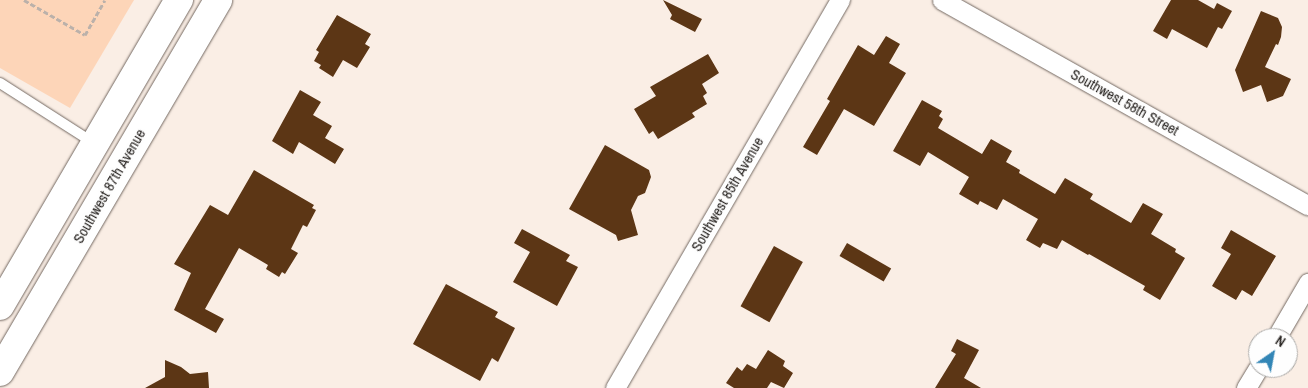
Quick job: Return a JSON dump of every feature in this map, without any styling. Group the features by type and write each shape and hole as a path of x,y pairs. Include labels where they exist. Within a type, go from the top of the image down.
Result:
{"main road":[{"path":"40,305 6,296 179,0"},
{"name":"Southwest 87th Avenue","path":"1,369 218,0"},
{"path":"138,71 166,88"},
{"path":"95,143 124,161"}],"street":[{"name":"Southwest 85th Avenue","path":"615,388 840,0"},
{"name":"Southwest 58th Street","path":"942,0 1308,205"},
{"path":"1282,328 1308,283"}],"lane":[{"path":"0,83 95,143"}],"path":[{"path":"24,0 85,35 105,0"}],"shaded area":[{"path":"0,0 134,0 70,108 0,68"}],"building":[{"path":"663,0 702,19 695,32 670,19 672,15"},
{"path":"1171,0 1198,0 1214,9 1217,3 1232,11 1222,29 1218,27 1207,48 1172,29 1167,39 1153,31"},
{"path":"1261,11 1278,18 1282,27 1278,45 1276,44 1265,67 1291,79 1283,96 1267,102 1261,85 1243,92 1235,70"},
{"path":"337,15 371,34 365,44 370,47 357,68 343,60 333,77 319,68 321,65 314,61 319,52 316,50"},
{"path":"886,36 900,44 889,63 906,73 874,126 844,109 817,155 803,147 830,101 827,99 858,45 874,55"},
{"path":"708,54 719,73 702,84 707,93 703,96 707,104 692,113 695,117 658,139 653,131 649,134 634,109 656,96 650,87"},
{"path":"300,90 321,102 313,115 332,126 325,138 344,149 335,164 299,142 293,154 272,141"},
{"path":"922,100 942,111 939,116 943,119 938,128 982,154 991,139 1012,151 1006,162 1020,170 1019,173 1055,194 1065,178 1093,194 1090,199 1131,223 1143,203 1163,214 1151,234 1176,249 1175,252 1185,258 1160,300 1143,290 1145,286 1062,240 1057,249 1043,243 1040,248 1026,240 1038,219 1003,199 997,210 980,201 978,205 959,194 969,177 928,152 920,166 893,151"},
{"path":"605,145 649,170 651,177 645,193 638,196 631,210 638,235 618,241 616,235 569,209"},
{"path":"254,170 314,205 312,208 316,210 307,227 303,225 291,249 298,253 285,274 282,272 279,277 266,269 268,265 239,248 205,309 224,319 216,333 174,310 191,273 174,264 210,205 228,215"},
{"path":"522,229 570,255 566,261 578,267 557,306 513,282 530,252 514,243"},
{"path":"1231,230 1276,256 1252,296 1242,290 1236,300 1212,286 1231,254 1221,248"},
{"path":"847,243 891,268 884,281 840,256"},
{"path":"774,246 803,262 769,322 741,306"},
{"path":"446,284 498,312 495,317 515,328 498,362 492,358 480,381 413,344"},
{"path":"957,339 979,350 964,378 981,388 935,388 956,354 951,351"},
{"path":"768,350 785,361 783,366 793,373 784,388 771,382 767,388 734,388 726,383 737,367 742,371 747,364 756,369"},
{"path":"165,360 181,367 190,374 208,372 209,388 145,388 165,377"}]}
